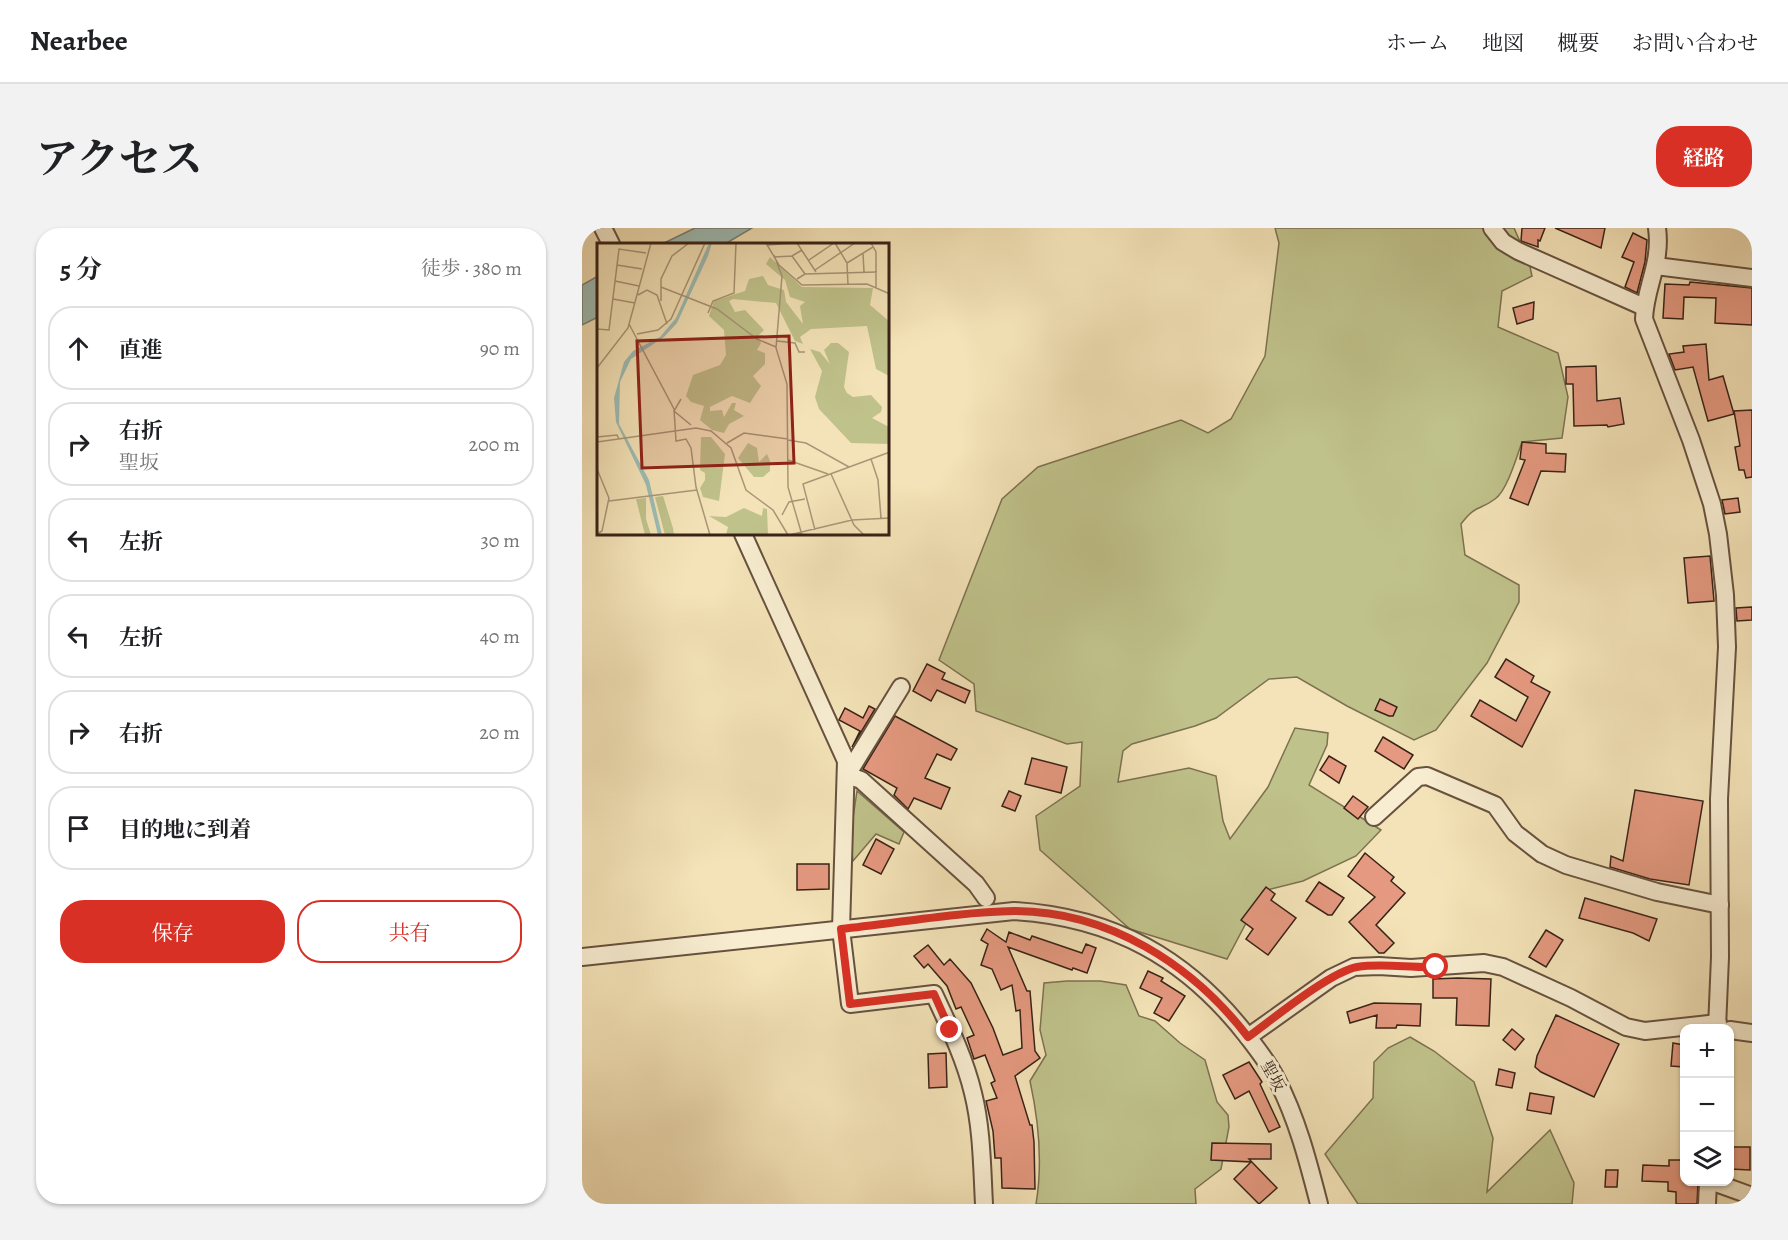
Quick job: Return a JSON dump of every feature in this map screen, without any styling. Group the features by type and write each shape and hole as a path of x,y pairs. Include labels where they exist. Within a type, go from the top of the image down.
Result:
{"street":[{"path":"603,228 610,243"},
{"path":"1492,228 1503,242 1518,251 1644,308"},
{"path":"1657,228 1658,252 1644,308 1644,319 1712,504 1725,595 1726,647 1719,799 1720,1024"},
{"path":"1656,266 1752,278"},
{"path":"744,536 844,757 847,775 841,929 850,1004 934,994 965,1066 973,1094 981,1147 984,1204"},
{"path":"847,775 902,687"},
{"path":"847,775 861,780 981,891"},
{"path":"1374,817 1418,777 1427,776 1495,805 1515,833 1542,854 1566,865 1657,892 1720,905"},
{"name":"聖坂","path":"582,957 1014,911 1048,913 1091,923 1127,937 1158,953 1183,970 1210,994 1248,1037 1276,1077 1291,1110 1319,1204"},
{"path":"1248,1037 1331,978 1354,968 1379,966 1411,968 1484,963 1503,968 1571,998 1626,1028 1645,1031 1680,1030"},
{"path":"1734,1030 1752,1033"},
{"path":"1707,1204 1708,1186"},
{"path":"1724,1186 1752,1196"}],"green space":[{"path":"1275,228 1514,228 1529,262 1532,276 1502,291 1498,327 1558,353 1568,397 1562,438 1522,442 1504,489 1490,503 1474,510 1461,524 1465,555 1519,585 1519,602 1487,663 1436,730 1414,740 1347,706 1297,677 1269,679 1216,718 1132,744 1123,751 1118,782 1189,768 1216,776 1223,821 1230,839 1268,787 1295,728 1328,733 1327,745 1309,785 1381,830 1356,856 1303,881 1263,891 1227,959 1130,929 1040,850 1036,816 1080,786 1082,742 1067,744 976,711 974,684 939,660 1002,499 1038,467 1181,420 1208,433 1231,419 1265,356 1279,243"},
{"path":"857,791 904,832 899,844 876,834 853,861 850,838"},
{"path":"1100,981 1126,985 1139,1016 1155,1021 1180,1043 1205,1060 1217,1102 1228,1115 1229,1127 1221,1169 1195,1189 1196,1204 1036,1204 1039,1142 1030,1081 1046,1055 1040,1030 1044,983"},
{"path":"1410,1037 1434,1051 1474,1082 1493,1138 1487,1192 1550,1130 1574,1183 1572,1204 1358,1204 1325,1154 1373,1098 1374,1062 1388,1048"}],"water":[{"path":"695,228 752,228 727,243 664,243"},
{"path":"597,277 597,318 582,325 582,285"}],"building":[{"path":"1522,228 1545,228 1540,241 1538,240 1538,247 1521,241"},
{"path":"1555,228 1605,228 1601,248"},
{"path":"1633,233 1647,240 1645,262 1637,293 1625,287 1634,262 1622,257"},
{"path":"1690,282 1752,288 1752,325 1715,323 1716,298 1684,297 1683,319 1663,318 1665,284 1689,285"},
{"path":"1534,302 1533,319 1517,324 1513,308"},
{"path":"1706,344 1709,380 1723,376 1734,414 1708,421 1693,367 1675,370 1669,354 1684,352 1683,346"},
{"path":"1596,366 1597,401 1620,398 1624,424 1608,427 1607,425 1574,426 1573,384 1566,384 1566,367"},
{"path":"1752,410 1752,477 1746,478 1744,470 1739,470 1735,447 1740,446 1734,411"},
{"path":"1522,442 1546,444 1546,453 1566,454 1565,472 1541,471 1528,505 1510,498 1525,460 1520,459"},
{"path":"1738,498 1740,512 1725,514 1722,500"},
{"path":"1710,556 1714,601 1688,603 1684,558"},
{"path":"1752,607 1752,620 1737,621 1736,608"},
{"path":"1506,659 1534,676 1531,682 1550,692 1522,747 1471,716 1480,700 1516,721 1528,697 1495,677"},
{"path":"927,664 945,673 942,679 970,691 965,703 937,690 931,701 913,691"},
{"path":"1380,699 1397,707 1393,716 1375,710"},
{"path":"869,706 875,709 852,747 860,731 839,720 845,708 863,718"},
{"path":"895,716 957,749 951,760 937,754 925,778 950,788 941,809 914,798 908,809 894,795 897,788 863,769"},
{"path":"1383,737 1413,755 1404,769 1375,751"},
{"path":"1329,756 1346,766 1339,783 1320,770"},
{"path":"1032,758 1067,767 1061,793 1025,784"},
{"path":"1635,790 1703,801 1689,885 1650,879 1610,867 1611,856 1623,861"},
{"path":"1009,791 1021,796 1015,811 1002,806"},
{"path":"1353,796 1368,807 1358,819 1344,808"},
{"path":"876,839 894,849 881,874 863,865"},
{"path":"1365,853 1394,877 1391,881 1405,893 1376,925 1394,943 1384,953 1379,953 1349,922 1375,897 1348,876"},
{"path":"797,864 829,864 829,889 797,890"},
{"path":"1319,882 1344,898 1332,915 1328,915 1306,901"},
{"path":"1266,887 1275,894 1271,900 1296,918 1268,955 1246,939 1253,929 1241,920"},
{"path":"1585,898 1657,919 1649,941 1633,933 1579,918"},
{"path":"987,929 1006,942 1009,932 1030,940 1032,936 1082,953 1086,944 1096,948 1087,973 1073,968 1072,970 1008,947 1027,991 1030,991 1035,1051 1040,1058 1015,1076 1030,1125 1032,1125 1035,1189 1002,1188 1001,1158 995,1158 993,1131 986,1101 997,1098 991,1083 995,1081 985,1055 974,1059 967,1038 974,1035 961,1007 956,1009 947,986 928,964 924,968 914,956 928,945 944,965 950,959 971,983 993,1028 1003,1055 1022,1048 1020,1010 1016,1011 1012,985 1001,990 992,969 981,965 988,944 981,940"},
{"path":"1546,930 1563,940 1546,967 1529,957"},
{"path":"1148,971 1163,978 1161,981 1185,996 1169,1021 1154,1013 1162,998 1140,988"},
{"path":"1433,979 1491,979 1489,1026 1456,1025 1457,998 1433,998"},
{"path":"1374,1003 1421,1004 1420,1026 1397,1025 1396,1028 1376,1028 1377,1015 1350,1023 1347,1012"},
{"path":"1556,1015 1619,1044 1594,1097 1535,1067 1537,1056"},
{"path":"1512,1029 1524,1039 1515,1050 1503,1040"},
{"path":"1673,1043 1680,1044 1680,1067 1671,1066"},
{"path":"946,1053 947,1087 929,1088 928,1054"},
{"path":"1249,1062 1262,1082 1260,1084 1280,1127 1269,1132 1249,1091 1235,1099 1223,1075"},
{"path":"1499,1069 1515,1073 1512,1088 1496,1085"},
{"path":"1530,1093 1554,1097 1551,1114 1527,1110"},
{"path":"1212,1143 1271,1144 1271,1159 1249,1159 1277,1188 1259,1204 1234,1179 1251,1162 1211,1160"},
{"path":"1734,1147 1750,1147 1750,1170 1734,1169"},
{"path":"1669,1160 1680,1160 1680,1186 1698,1186 1697,1204 1676,1204 1676,1192 1668,1191 1668,1182 1642,1181 1643,1165 1669,1166"},
{"path":"1606,1170 1618,1170 1617,1187 1605,1187"}],"route":[{"path":"950,1030 934,994 850,1004 841,929 1014,911 1048,913 1091,923 1127,937 1158,953 1183,970 1234,1018 1248,1037 1331,978 1354,968 1436,967"}]}
